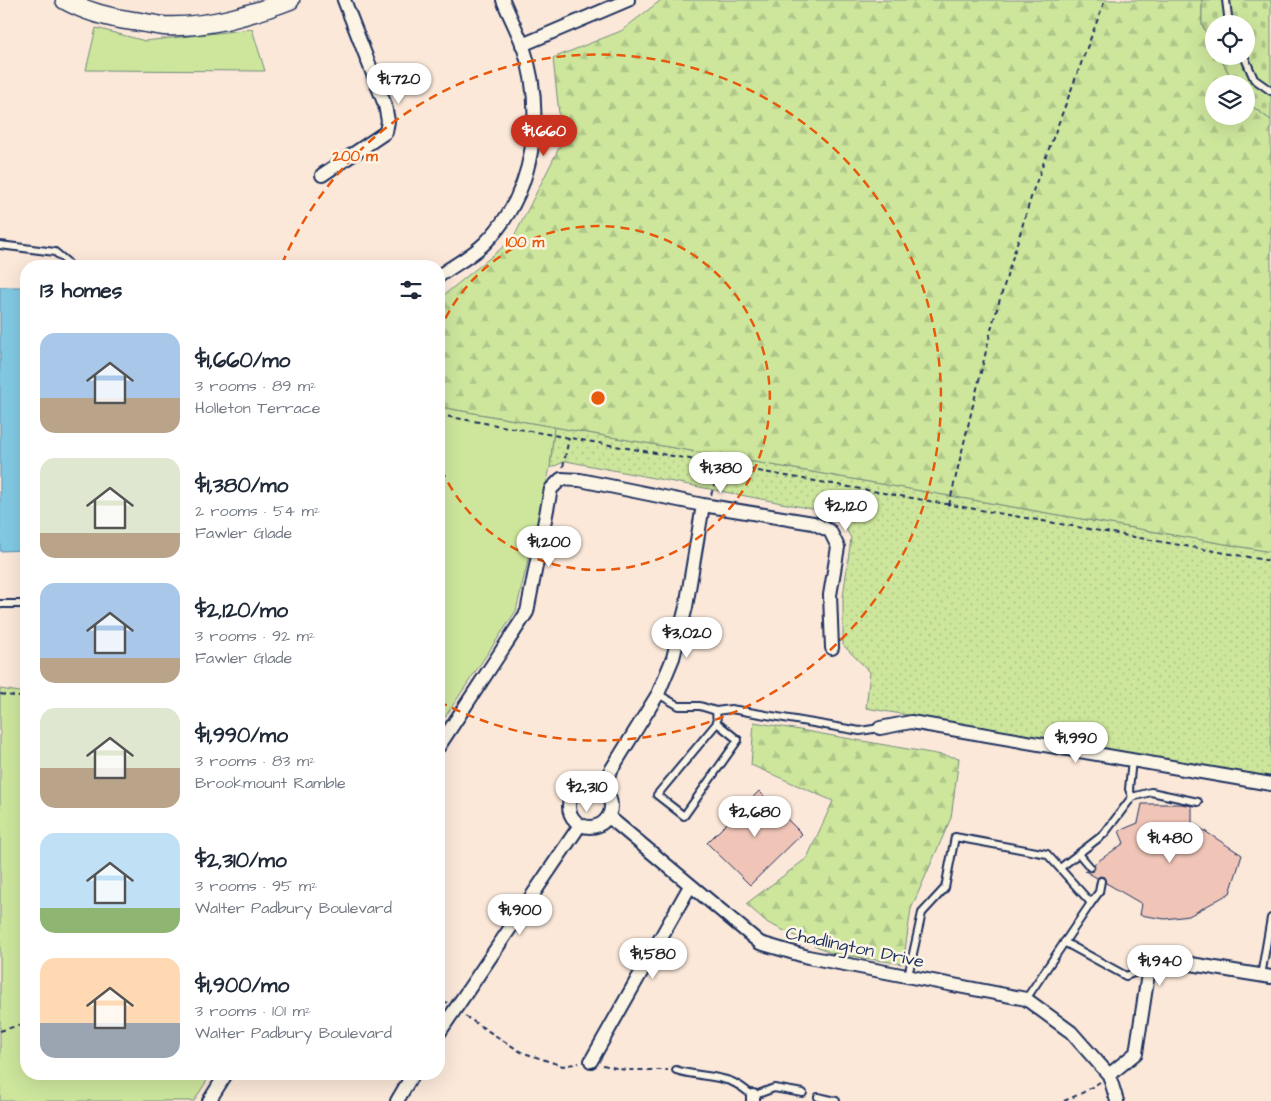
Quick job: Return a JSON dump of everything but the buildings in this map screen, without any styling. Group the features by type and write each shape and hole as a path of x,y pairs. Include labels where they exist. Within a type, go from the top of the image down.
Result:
{"street":[{"path":"64,0 73,5 113,18 164,26 196,24 234,18 290,0"},
{"path":"322,175 386,132 388,121 381,92 344,0"},
{"path":"445,272 484,244 500,227 518,194 528,169 534,142 534,117 529,68 522,45 503,0"},
{"path":"522,45 628,0"},
{"path":"445,737 527,612 551,489 561,479 580,480 813,523 830,531 838,547 830,595 832,648"},
{"path":"600,788 658,694 673,658 686,607 703,504"},
{"path":"880,728 911,722 1271,784"},
{"path":"586,786 600,788 606,792 610,799 611,806 608,817 604,823 597,826 590,828 580,825 574,821 570,814 570,800 579,788 586,786"},
{"name":"Chadlington Drive","path":"608,817 760,943 808,957 1026,999 1071,1032 1109,1075"},
{"path":"445,1023 580,825"},
{"path":"592,1061 690,886"},
{"path":"1117,1101 1109,1075 1136,1053 1150,962 1160,959 1266,977"},
{"path":"210,1101 222,1080"},
{"path":"396,1101 410,1080"}],"lane":[{"path":"1226,0 1228,15"},
{"path":"1248,65 1254,79 1271,91"},
{"path":"0,245 55,252 65,260"},
{"path":"0,604 20,604"},
{"path":"658,694 679,706 700,706 716,712 731,708 860,731 880,728"},
{"path":"716,712 717,723 657,794 684,816 738,740 717,723"},
{"path":"1132,760 1129,789 1132,797"},
{"path":"1060,868 1104,834 1132,797 1151,792 1198,802"},
{"path":"908,976 922,913 945,888 956,837 1047,854 1091,903"},
{"path":"1079,854 1090,867"},
{"path":"1026,999 1099,892 1101,881"},
{"path":"1266,977 1271,918"},
{"path":"1064,942 1126,976 1149,967"},
{"path":"676,1070 690,1075 728,1080 741,1086 753,1098 774,1088 803,1093"},
{"path":"818,1097 836,1101"}],"path":[{"path":"949,505 993,322 1033,191 1105,0"},
{"path":"445,417 1271,561"},
{"path":"561,479 569,438"},
{"path":"703,504 710,497 721,465"},
{"path":"0,694 20,697"},
{"path":"445,1001 521,1052 563,1066 592,1061 608,1067 625,1070 676,1070"},
{"path":"0,1031 20,1025"},
{"path":"1064,1101 1082,1093 1109,1075"}],"green space":[{"path":"661,0 1202,0 1202,25 1205,30 1205,65 1224,65 1230,75 1205,75 1205,125 1255,125 1255,108 1271,120 1271,552 445,408 445,294 513,239 562,142 553,58 621,31"},
{"path":"1202,0 1271,0 1271,120 1255,108 1255,75 1230,75 1224,65 1255,65 1255,15 1205,15 1205,30 1202,25"},
{"path":"96,28 145,41 252,29 265,71 86,70"},
{"path":"445,408 554,427 550,468 516,611 445,717"},
{"path":"554,427 1271,552 1271,777 866,708 870,672 843,645 843,597 851,538 838,514 566,461 550,468"},
{"path":"0,689 20,692 20,1080 207,1080 194,1101 0,1101"},
{"path":"754,722 959,758 951,818 911,909 903,964 831,953 768,923 746,904 807,858 833,801 751,765"}],"water":[{"path":"0,287 20,287 20,550 0,551"}]}
